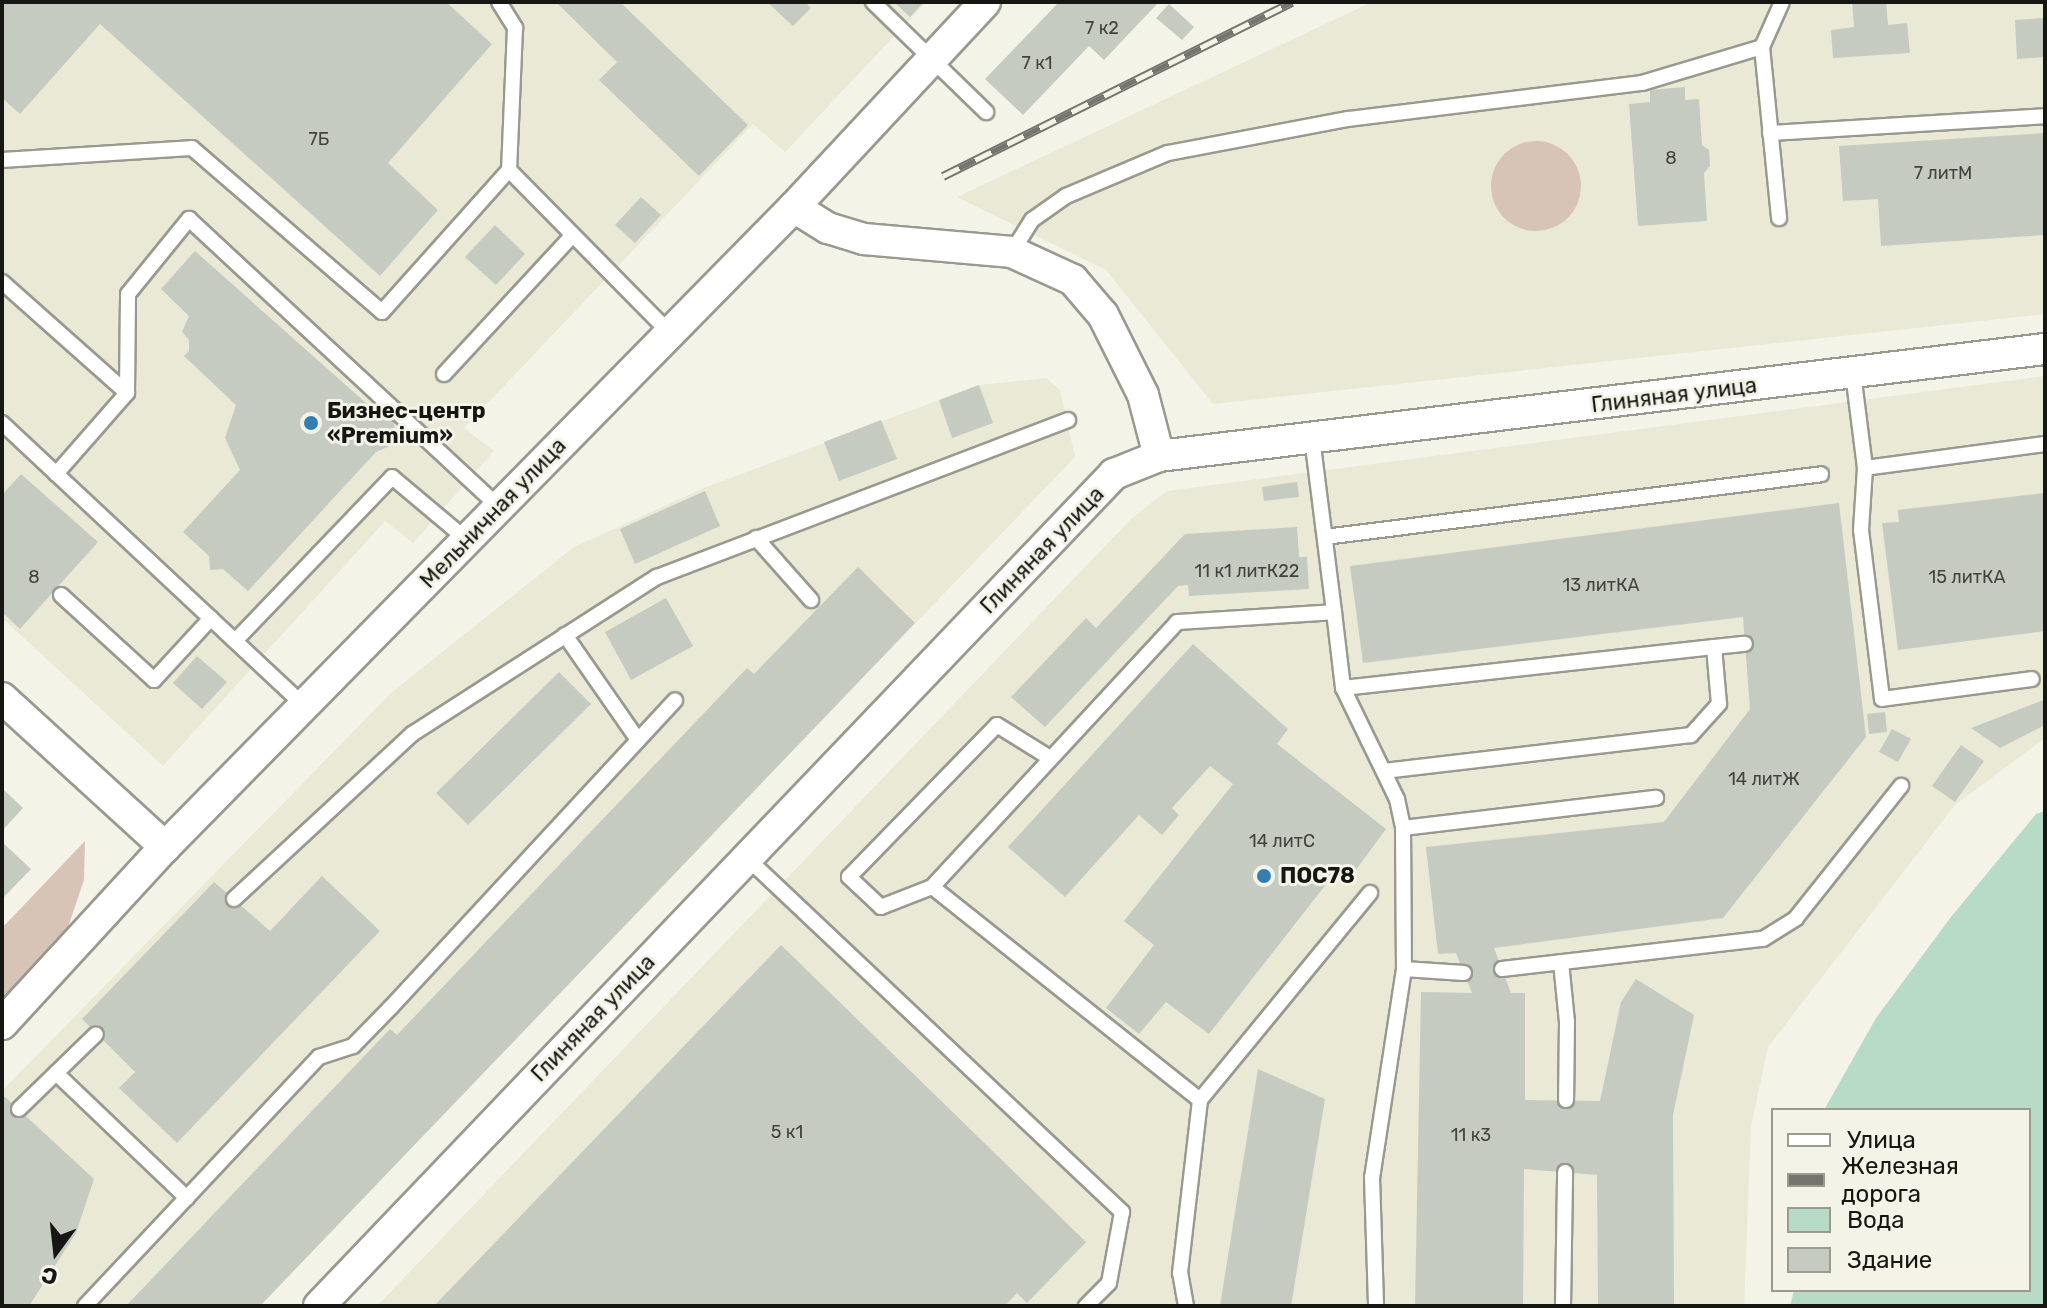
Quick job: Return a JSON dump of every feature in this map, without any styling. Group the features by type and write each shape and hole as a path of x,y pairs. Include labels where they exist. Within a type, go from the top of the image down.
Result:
{"street":[{"name":"Мельничная улица","path":"2,1024 165,847 794,207 985,2"},
{"path":"794,207 828,228 864,239 1012,252 1073,280 1103,315 1153,419 1159,456"},
{"name":"Глиняная улица","path":"319,1306 1114,474 1159,456 2045,349"},
{"path":"2,698 165,847"}],"lane":[{"path":"2,160 192,148 382,312 509,170 515,28 499,2"},
{"path":"873,2 986,112"},
{"path":"1779,218 1762,47 1782,2"},
{"path":"1012,252 1032,220 1066,196 1168,153 1348,119 1642,83 1762,47"},
{"path":"1770,133 2045,116"},
{"path":"509,170 670,333"},
{"path":"56,474 127,393 128,294 189,219 499,507"},
{"path":"444,374 572,236"},
{"path":"2,282 127,393"},
{"path":"1853,373 1865,468 1861,530 1882,699 2032,679"},
{"path":"234,899 412,734 657,577 1068,420"},
{"path":"2,423 304,706"},
{"path":"1312,439 1343,688 1384,771 1403,828 1404,969 1372,1177 1376,1306"},
{"path":"1865,468 2045,444"},
{"path":"1325,537 1821,474"},
{"path":"235,641 392,477 467,540"},
{"path":"756,538 811,600"},
{"path":"61,595 154,680 211,618"},
{"path":"1050,758 997,725 849,877 881,907 932,887 1177,622 1334,612"},
{"path":"565,635 638,740"},
{"path":"1343,688 1745,644"},
{"path":"1384,771 1691,735 1719,704 1714,647"},
{"path":"85,1306 319,1057 353,1046 372,1027 675,700"},
{"path":"1502,969 1763,939 1796,918 1901,786"},
{"path":"1403,828 1656,798"},
{"path":"747,858 1122,1212 1109,1283 1086,1306"},
{"path":"932,887 1200,1100"},
{"path":"1186,1306 1180,1273 1200,1100 1370,893"},
{"path":"1561,962 1567,1022 1566,1100"},
{"path":"1404,969 1464,973"},
{"path":"19,1109 96,1034"},
{"path":"56,1073 187,1198"},
{"path":"1563,1306 1565,1172"}],"shaded area":[{"path":"2,2 926,2 785,152 753,124 464,428 494,451 413,543 385,521 163,766 2,618"},
{"path":"1372,2 2045,2 2045,314 1213,404 1106,270 957,197"},
{"path":"1536,141 1553,145 1568,154 1577,169 1581,186 1577,203 1568,218 1553,227 1536,231 1519,227 1504,218 1495,203 1491,186 1495,169 1504,154 1519,145"},
{"path":"2045,376 2045,738 1955,805 1768,1047 1751,1126 1744,1306 377,1306 1132,518 1167,491"},
{"path":"1046,378 1060,390 1075,457 260,1306 2,1306 2,1091 391,693 574,547 704,488 979,385"},
{"path":"85,841 84,880 66,933 2,1003 2,928"}],"water":[{"path":"2045,811 2045,1306 1790,1306 1794,1292 2031,1292 2031,1108 1825,1108 1876,1018 1951,917 2036,814"}],"building":[{"path":"2,2 446,2 492,44 388,163 438,210 380,276 100,24 20,114 2,98"},
{"path":"556,2 620,2 748,125 699,176 599,80 617,62"},
{"path":"767,2 805,2 811,8 793,26"},
{"path":"894,2 924,2 910,17"},
{"path":"1059,2 1159,2 1104,60 1089,46 1023,115 985,79"},
{"path":"1852,2 1886,2 1888,25 1907,23 1910,53 1833,58 1831,30 1854,27"},
{"path":"1169,4 1194,27 1182,40 1156,18"},
{"path":"2045,18 2045,57 2017,59 2015,20"},
{"path":"1685,87 1685,100 1699,99 1702,145 1709,150 1710,166 1704,173 1707,221 1638,226 1629,104 1650,102 1650,90"},
{"path":"2045,133 2045,235 1881,246 1878,199 1843,201 1839,146"},
{"path":"641,197 661,215 635,243 615,225"},
{"path":"495,225 525,254 496,285 465,257"},
{"name":"Бизнес-центр «Premium»","path":"195,251 376,412 393,420 395,429 390,446 376,452 248,591 223,569 210,570 209,556 183,532 240,470 225,438 236,405 184,356 189,351 189,340 182,332 189,316 161,289"},
{"path":"979,385 993,423 952,438 939,400"},
{"path":"881,420 897,459 839,481 824,442"},
{"path":"21,474 98,542 20,629 2,612 2,495"},
{"path":"1297,482 1299,497 1264,501 1262,487"},
{"path":"705,491 720,526 635,564 620,529"},
{"path":"2045,493 2045,631 1898,650 1882,523 1899,522 1898,510"},
{"path":"1839,503 1866,737 1723,918 1494,948 1511,993 1525,993 1525,1100 1600,1101 1621,1002 1636,979 1694,1015 1673,1115 1674,1306 1598,1306 1597,1175 1524,1169 1523,1306 1415,1306 1421,992 1472,993 1456,953 1438,954 1426,847 1664,822 1750,709 1743,617 1363,663 1350,566"},
{"path":"1297,527 1299,557 1307,557 1309,589 1189,596 1188,585 1178,586 1045,727 1011,697 1086,618 1096,628 1185,534"},
{"path":"858,567 915,623 260,1306 126,1306 390,1029 397,1035 747,668 754,674"},
{"path":"666,598 693,646 631,680 605,632"},
{"path":"1193,644 1288,729 1277,744 1386,829 1350,878 1338,869 1209,1034 1166,1002 1139,1034 1106,1008 1154,945 1124,921 1233,784 1210,766 1172,808 1179,815 1162,835 1139,815 1065,897 1008,847"},
{"path":"197,656 227,682 202,709 173,683"},
{"path":"559,672 591,704 468,825 436,793"},
{"path":"2044,700 2045,725 2000,748 1971,728"},
{"path":"1885,712 1887,732 1869,734 1867,714"},
{"path":"1892,729 1911,739 1898,762 1879,752"},
{"path":"1961,745 1984,761 1955,802 1932,786"},
{"path":"2,788 23,808 2,831"},
{"path":"2,842 31,869 2,899"},
{"path":"322,876 380,931 177,1143 119,1088 135,1072 82,1019 214,882 270,931"},
{"path":"781,945 1086,1242 1027,1303 1017,1293 1005,1306 434,1306"},
{"path":"1258,1069 1325,1099 1291,1306 1220,1306"},
{"path":"2,1094 94,1179 76,1233 29,1306 2,1306"}],"railway":[{"path":"943,176 1292,2"}],"place":[{"name":"Бизнес-центр «Premium»","path":"311,423"},
{"name":"ПОС78","path":"1264,876"}]}
